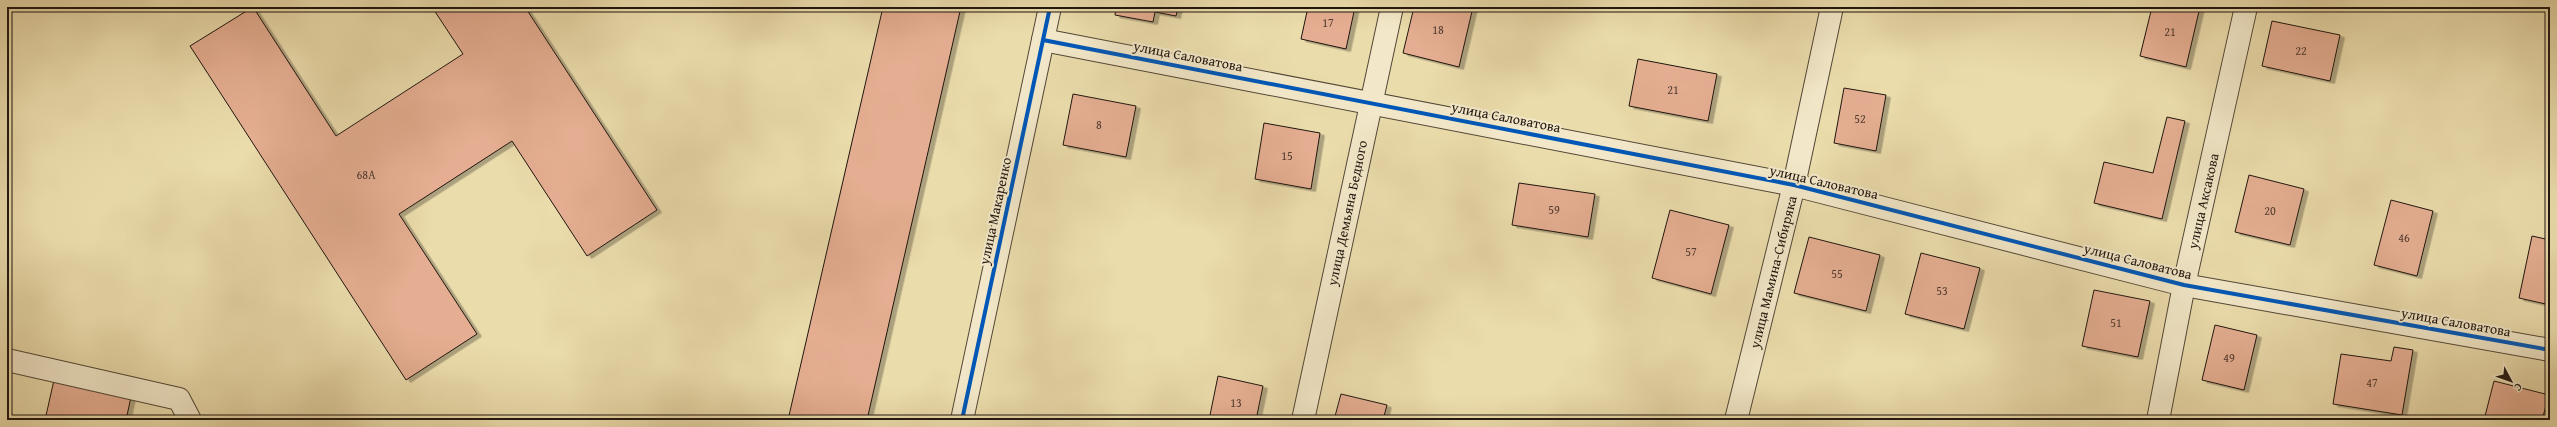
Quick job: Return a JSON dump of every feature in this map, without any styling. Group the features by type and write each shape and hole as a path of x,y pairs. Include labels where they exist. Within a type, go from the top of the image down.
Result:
{"street":[{"name":"улица Макаренко","path":"962,420 1050,7"},
{"name":"улица Демьяна Бедного","path":"1303,420 1392,7"},
{"name":"улица Мамина-Сибиряка","path":"1736,420 1794,185 1832,7"},
{"name":"улица Аксакова","path":"2158,420 2184,285 2246,7"},
{"name":"улица Саловатова","path":"1043,40 1372,102 1794,185 2184,285 2550,350"},
{"path":"7,360 179,399 190,420"}],"building":[{"path":"253,7 336,136 463,54 432,7 525,7 657,210 587,256 512,141 399,214 477,334 406,380 190,46"},
{"path":"883,7 961,7 867,420 788,420"},
{"path":"1116,7 1178,7 1176,16 1155,12 1153,22 1115,15"},
{"path":"1308,7 1355,7 1346,49 1301,39"},
{"path":"1414,7 1473,7 1459,67 1403,53"},
{"path":"2152,7 2200,7 2186,67 2140,56"},
{"path":"2272,21 2340,35 2330,81 2262,66"},
{"path":"1638,59 1717,74 1708,121 1629,106"},
{"path":"1844,88 1886,95 1876,151 1834,143"},
{"path":"1073,94 1136,106 1126,157 1063,145"},
{"path":"2167,117 2185,121 2162,219 2094,203 2104,162 2153,173"},
{"path":"1264,123 1320,133 1311,189 1255,179"},
{"path":"2249,175 2304,189 2290,245 2235,232"},
{"path":"1519,183 1595,194 1588,237 1512,225"},
{"path":"2391,200 2433,211 2417,276 2374,265"},
{"path":"1670,210 1729,225 1711,294 1652,278"},
{"path":"2532,236 2550,240 2550,305 2519,298"},
{"path":"1809,237 1880,255 1866,311 1794,293"},
{"path":"1921,253 1980,268 1964,329 1905,314"},
{"path":"2094,290 2150,301 2138,357 2082,346"},
{"path":"2215,325 2257,335 2244,390 2202,380"},
{"path":"2394,347 2413,350 2402,415 2333,404 2341,354 2391,361"},
{"path":"1218,376 1263,386 1256,420 1209,420"},
{"path":"54,380 131,397 126,420 45,420"},
{"path":"2494,381 2549,395 2542,420 2484,420"},
{"path":"1341,394 1387,405 1383,420 1334,420"}],"cycle path":[{"path":"962,420 1050,7"},
{"path":"1043,40 1794,185 2184,285 2550,350"}]}
